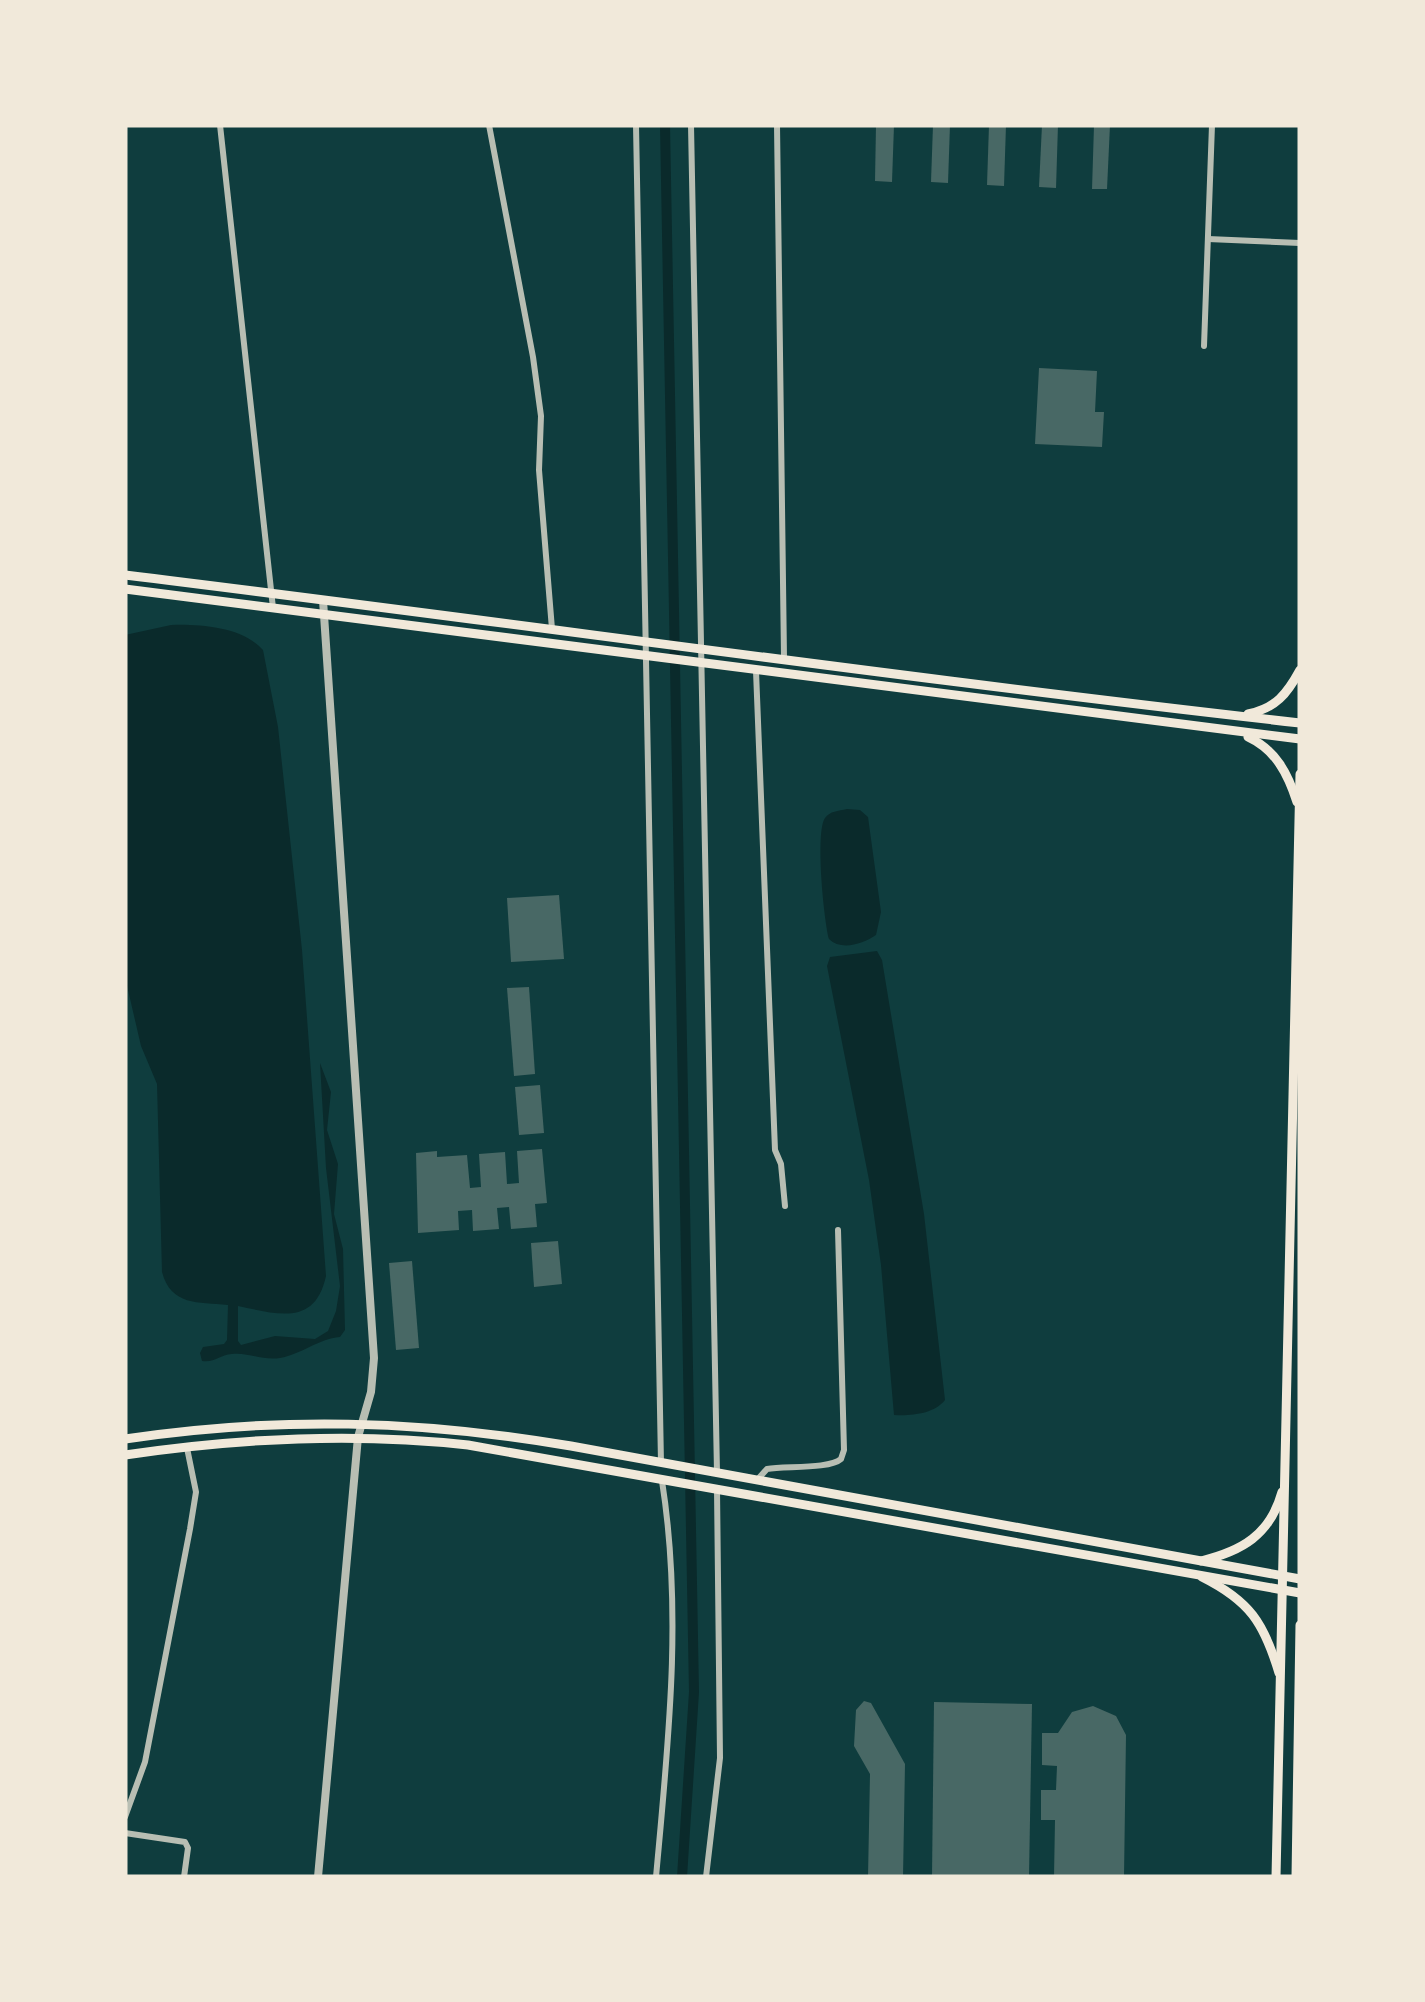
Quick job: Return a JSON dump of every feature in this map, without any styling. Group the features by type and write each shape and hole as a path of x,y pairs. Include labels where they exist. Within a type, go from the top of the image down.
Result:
{"main road":[{"path":"125,576 1300,723"},
{"path":"125,589 1300,740"},
{"path":"1234,716 1275,705 1300,670"},
{"path":"1231,731 1252,738 1274,756 1288,778 1299,810"},
{"path":"1276,1877 1300,774"},
{"path":"125,1439 238,1424 362,1422 520,1437 1300,1578"},
{"path":"125,1455 280,1438 358,1437 488,1448 1300,1594"},
{"path":"1201,1562 1242,1548 1265,1530 1286,1475"},
{"path":"1199,1576 1228,1590 1251,1611 1267,1636 1282,1683"},
{"path":"1296,1877 1300,1625"},
{"path":"1282,1683 1284,1671 1291,1668 1298,1672 1300,1683"}],"street":[{"path":"220,125 273,608"},
{"path":"489,125 533,357 552,628"},
{"path":"636,125 650,641 664,1464"},
{"path":"690,125 716,1472"},
{"path":"777,125 784,658"},
{"path":"1204,346 1212,125"},
{"path":"1208,239 1300,243"},
{"path":"318,1877 358,1437 371,1392 374,1358 323,600"},
{"path":"756,671 775,1150 781,1164 785,1206"},
{"path":"758,1479 767,1469 793,1464 828,1466 841,1459 844,1450 838,1230"},
{"path":"125,1817 145,1762 190,1529 196,1492 186,1446"},
{"path":"656,1877 669,1748 673,1654 672,1566 665,1481"},
{"path":"706,1877 720,1758 716,1489"},
{"path":"125,1833 185,1842 188,1848 184,1877"}],"water":[{"path":"171,625 208,626 233,632 263,650 278,727 302,950 326,1276 321,1292 304,1310 280,1313 238,1306 238,1341 241,1345 275,1336 315,1339 328,1331 336,1311 340,1286 326,1168 320,1063 331,1092 327,1130 338,1164 334,1214 343,1249 345,1330 340,1337 280,1358 238,1354 202,1361 203,1347 227,1340 228,1305 179,1297 162,1272 157,1084 141,1046 125,977 125,635"},
{"path":"847,809 860,810 868,817 881,912 876,935 846,945 829,939 821,840 825,818"},
{"path":"877,951 882,960 924,1214 945,1400 929,1411 908,1415 894,1415 869,1180 827,966 830,957"}],"building":[{"path":"876,125 894,125 892,182 875,181"},
{"path":"933,125 950,125 948,183 931,182"},
{"path":"989,125 1006,125 1004,186 987,185"},
{"path":"1042,125 1058,125 1056,188 1039,187"},
{"path":"1094,125 1110,125 1107,189 1092,189"},
{"path":"1039,368 1097,371 1095,412 1104,412 1102,447 1035,444"},
{"path":"559,895 564,959 511,962 507,898"},
{"path":"529,987 535,1074 514,1076 507,988"},
{"path":"540,1085 544,1133 519,1135 515,1087"},
{"path":"542,1149 547,1203 535,1204 537,1227 511,1229 509,1207 497,1208 499,1229 473,1231 472,1210 458,1211 459,1230 418,1233 416,1153 437,1151 437,1157 467,1155 470,1188 481,1187 479,1154 505,1152 507,1184 519,1183 517,1151"},
{"path":"558,1241 562,1284 534,1287 531,1243"},
{"path":"412,1261 419,1348 396,1350 389,1263"},
{"path":"864,1701 871,1703 905,1764 903,1877 868,1877 870,1774 854,1746 856,1710"},
{"path":"934,1702 1032,1704 1029,1877 932,1877"},
{"path":"1093,1706 1116,1716 1126,1735 1124,1877 1054,1877 1055,1820 1041,1820 1041,1790 1056,1790 1057,1766 1042,1765 1042,1733 1058,1733 1072,1712"}],"waterway":[{"path":"665,125 694,1692 682,1877"}]}
